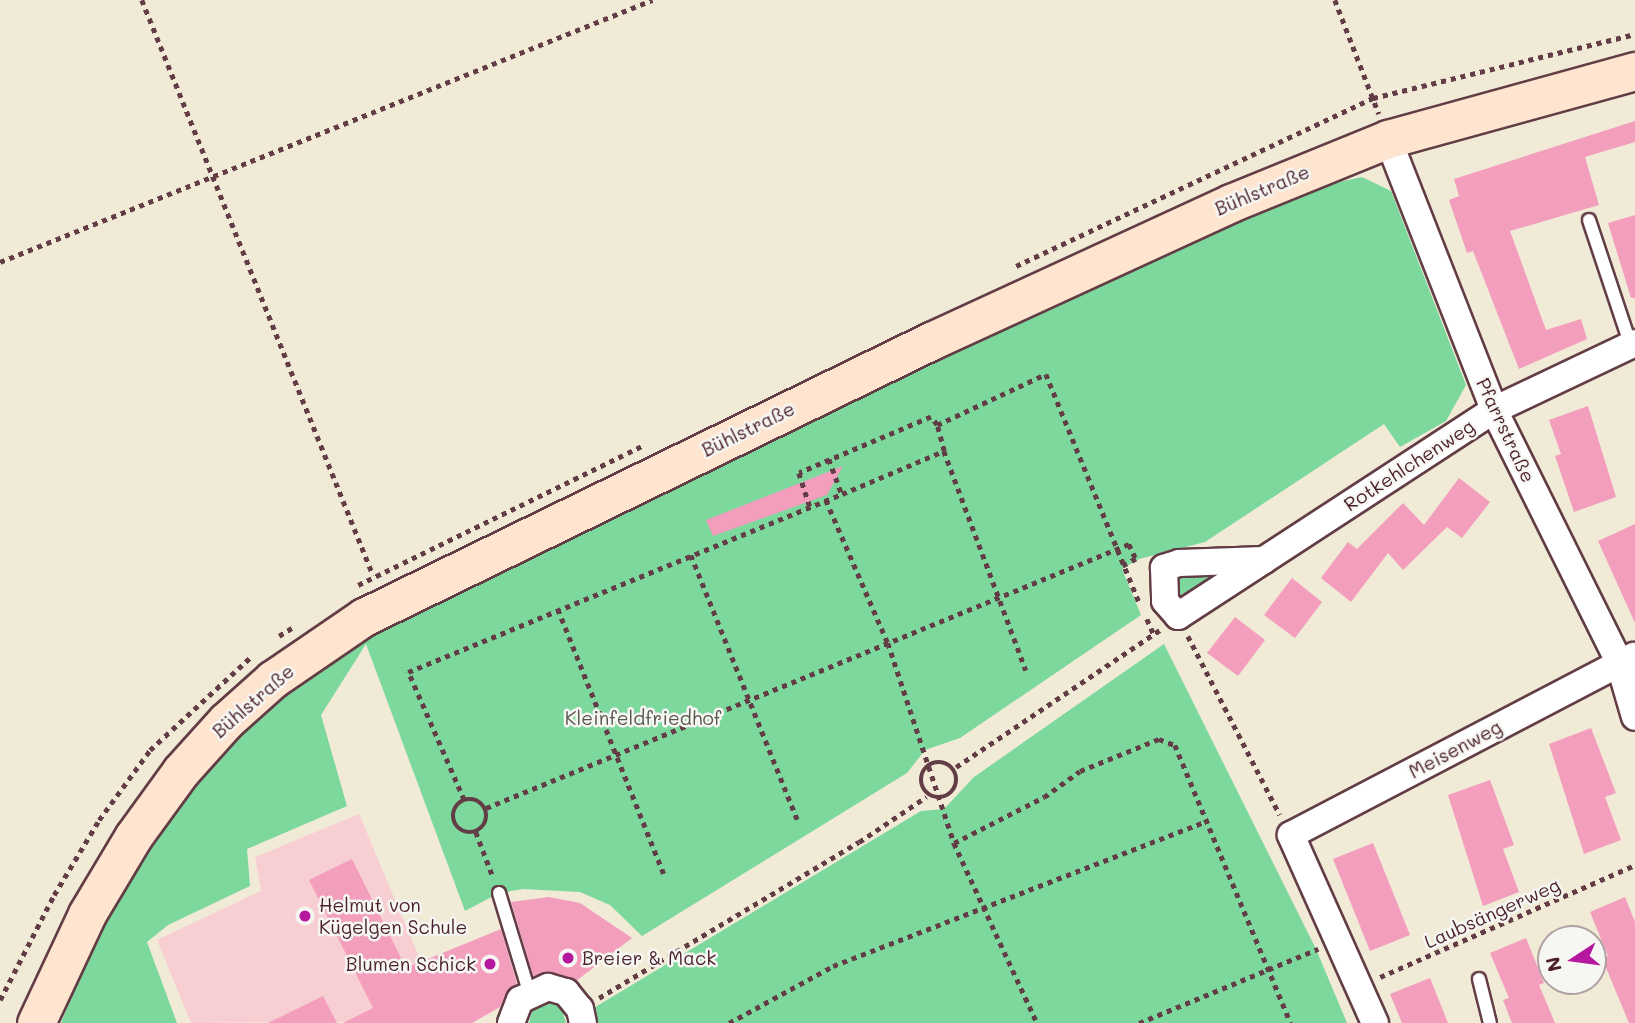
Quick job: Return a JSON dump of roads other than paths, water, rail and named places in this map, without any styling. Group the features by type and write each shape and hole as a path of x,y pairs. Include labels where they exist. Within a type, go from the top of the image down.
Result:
{"main road":[{"name":"Bühlstraße","path":"36,1023 87,914 133,837 181,771 226,721 273,679 364,617 1109,257 1388,139 1635,71"}],"street":[{"name":"Pfarrstraße","path":"1388,139 1494,410 1627,659 1635,717"},
{"name":"Rotkehlchenweg","path":"1264,560 1179,562 1164,568 1165,626 1494,410 1634,348"},
{"name":"Meisenweg","path":"1375,1023 1291,835 1627,659"},
{"path":"511,1023 514,1010 529,992 557,988 582,1016"}],"lane":[{"path":"1590,220 1634,348"},
{"path":"499,893 529,992"},
{"path":"1479,979 1490,1023"}],"place":[{"name":"Helmut von Kügelgen Schule","path":"305,916"},
{"name":"Breier & Mack","path":"568,958"},
{"name":"Blumen Schick","path":"490,964"}],"park label":[{"name":"Kleinfeldfriedhof","path":"643,718"}]}
